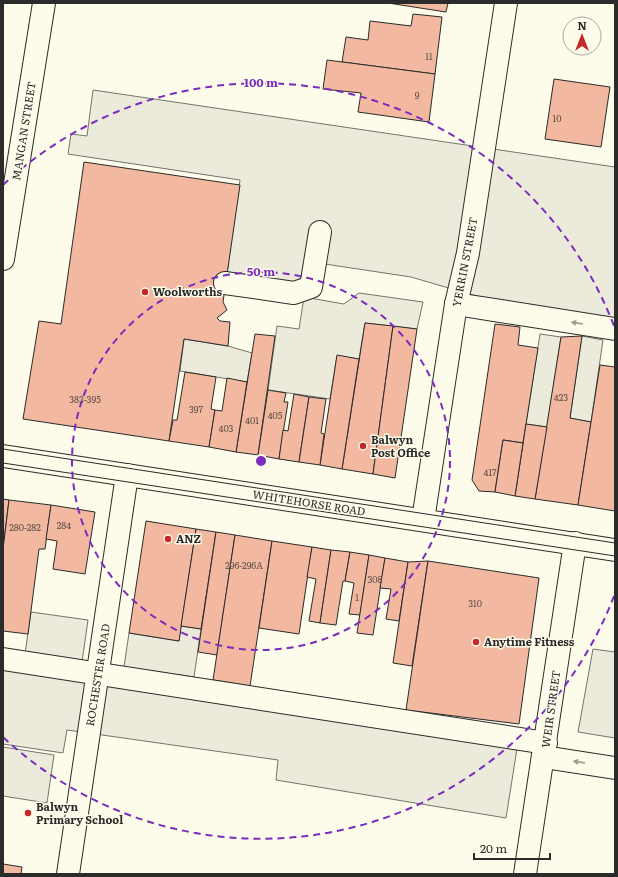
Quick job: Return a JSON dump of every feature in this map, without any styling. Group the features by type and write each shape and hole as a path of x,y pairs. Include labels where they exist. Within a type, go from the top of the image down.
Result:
{"street":[{"name":"MANGAN STREET","path":"3,259 5,233 44,3"},
{"name":"YERRIN STREET","path":"423,520 456,304 468,253 506,3"},
{"path":"225,283 294,293 311,287 320,232"},
{"path":"456,304 615,329"},
{"name":"WHITEHORSE ROAD","path":"3,456 615,550"},
{"name":"ROCHESTER ROAD","path":"68,874 127,475"},
{"name":"WEIR STREET","path":"525,874 575,544"},
{"path":"3,659 545,750 615,768"}],"shaded area":[{"path":"93,90 615,167 615,318 490,300 411,277 325,264 294,282 227,273 240,180 68,154 71,134 87,136"},
{"path":"359,293 423,302 417,329 365,323 359,359 337,356 330,399 268,390 277,326 299,329 304,297 344,304"},
{"path":"540,334 561,337 547,427 526,424"},
{"path":"582,336 603,340 591,422 570,418"},
{"path":"184,339 228,346 252,353 247,382 180,371"},
{"path":"31,612 88,620 81,669 519,736 506,818 276,780 278,760 67,730 63,753 3,744 3,658 24,661"},
{"path":"181,626 201,629 194,677 124,667 129,633 179,641"},
{"path":"593,649 615,652 615,738 578,732"},
{"path":"3,747 54,755 47,803 3,796"}],"building":[{"path":"388,3 448,3 446,12"},
{"path":"413,14 442,17 435,74 342,62 346,37 368,40 370,21 411,26"},
{"path":"327,60 435,74 429,122 358,112 361,93 323,89"},
{"path":"554,79 610,87 601,147 545,139"},
{"name":"Woolworths","path":"84,162 240,185 223,302 227,310 217,318 220,321 230,322 228,346 184,339 169,441 23,419 39,321 61,324"},
{"path":"365,323 393,326 373,474 342,469"},
{"path":"495,324 520,327 518,345 538,348 523,443 503,440 495,492 479,491 472,480"},
{"path":"393,326 417,329 395,478 373,474"},
{"path":"255,334 275,336 258,455 236,452"},
{"path":"582,336 570,418 591,422 578,505 535,499 561,337"},
{"path":"337,355 359,359 342,469 320,465"},
{"path":"600,365 615,367 615,511 578,505"},
{"path":"185,372 216,377 211,409 215,410 209,447 169,441 173,420 177,420"},
{"path":"227,378 247,382 236,452 209,447 215,410 222,411"},
{"path":"268,390 286,393 284,402 288,402 279,459 258,455"},
{"path":"294,394 309,397 299,462 279,459 283,430 288,431"},
{"path":"309,397 326,399 321,433 324,434 320,465 299,462"},
{"path":"526,424 547,427 535,499 515,496"},
{"path":"503,440 523,443 515,496 495,492"},
{"path":"3,499 9,500 3,549"},
{"path":"9,500 51,505 45,549 39,549 28,634 3,631 3,549"},
{"path":"51,505 95,512 85,574 53,569 57,541 46,539"},
{"path":"146,521 196,529 179,641 129,633"},
{"path":"196,529 216,532 201,629 181,626"},
{"path":"216,532 235,535 217,655 198,652"},
{"path":"235,535 272,541 250,686 213,680"},
{"path":"272,541 312,547 299,634 259,628"},
{"path":"312,547 331,550 320,623 309,621 316,579 307,577"},
{"path":"331,550 350,552 345,581 343,581 336,625 320,623"},
{"path":"350,552 369,555 360,615 349,614 354,583 345,581"},
{"path":"369,555 385,558 373,635 357,633"},
{"path":"385,558 408,562 399,621 386,619 391,589 380,588"},
{"path":"428,561 412,666 393,663 408,562"},
{"path":"428,561 539,578 519,724 406,710"},
{"path":"3,864 22,867 21,874 3,874"}],"tram line":[{"path":"3,449 615,543"},
{"path":"3,463 615,556"}],"place":[{"name":"Woolworths","path":"145,292"},
{"name":"Balwyn Post Office","path":"363,446"},
{"name":"ANZ","path":"168,539"},
{"name":"Anytime Fitness","path":"476,642"},
{"name":"Balwyn Primary School","path":"28,813"}]}
